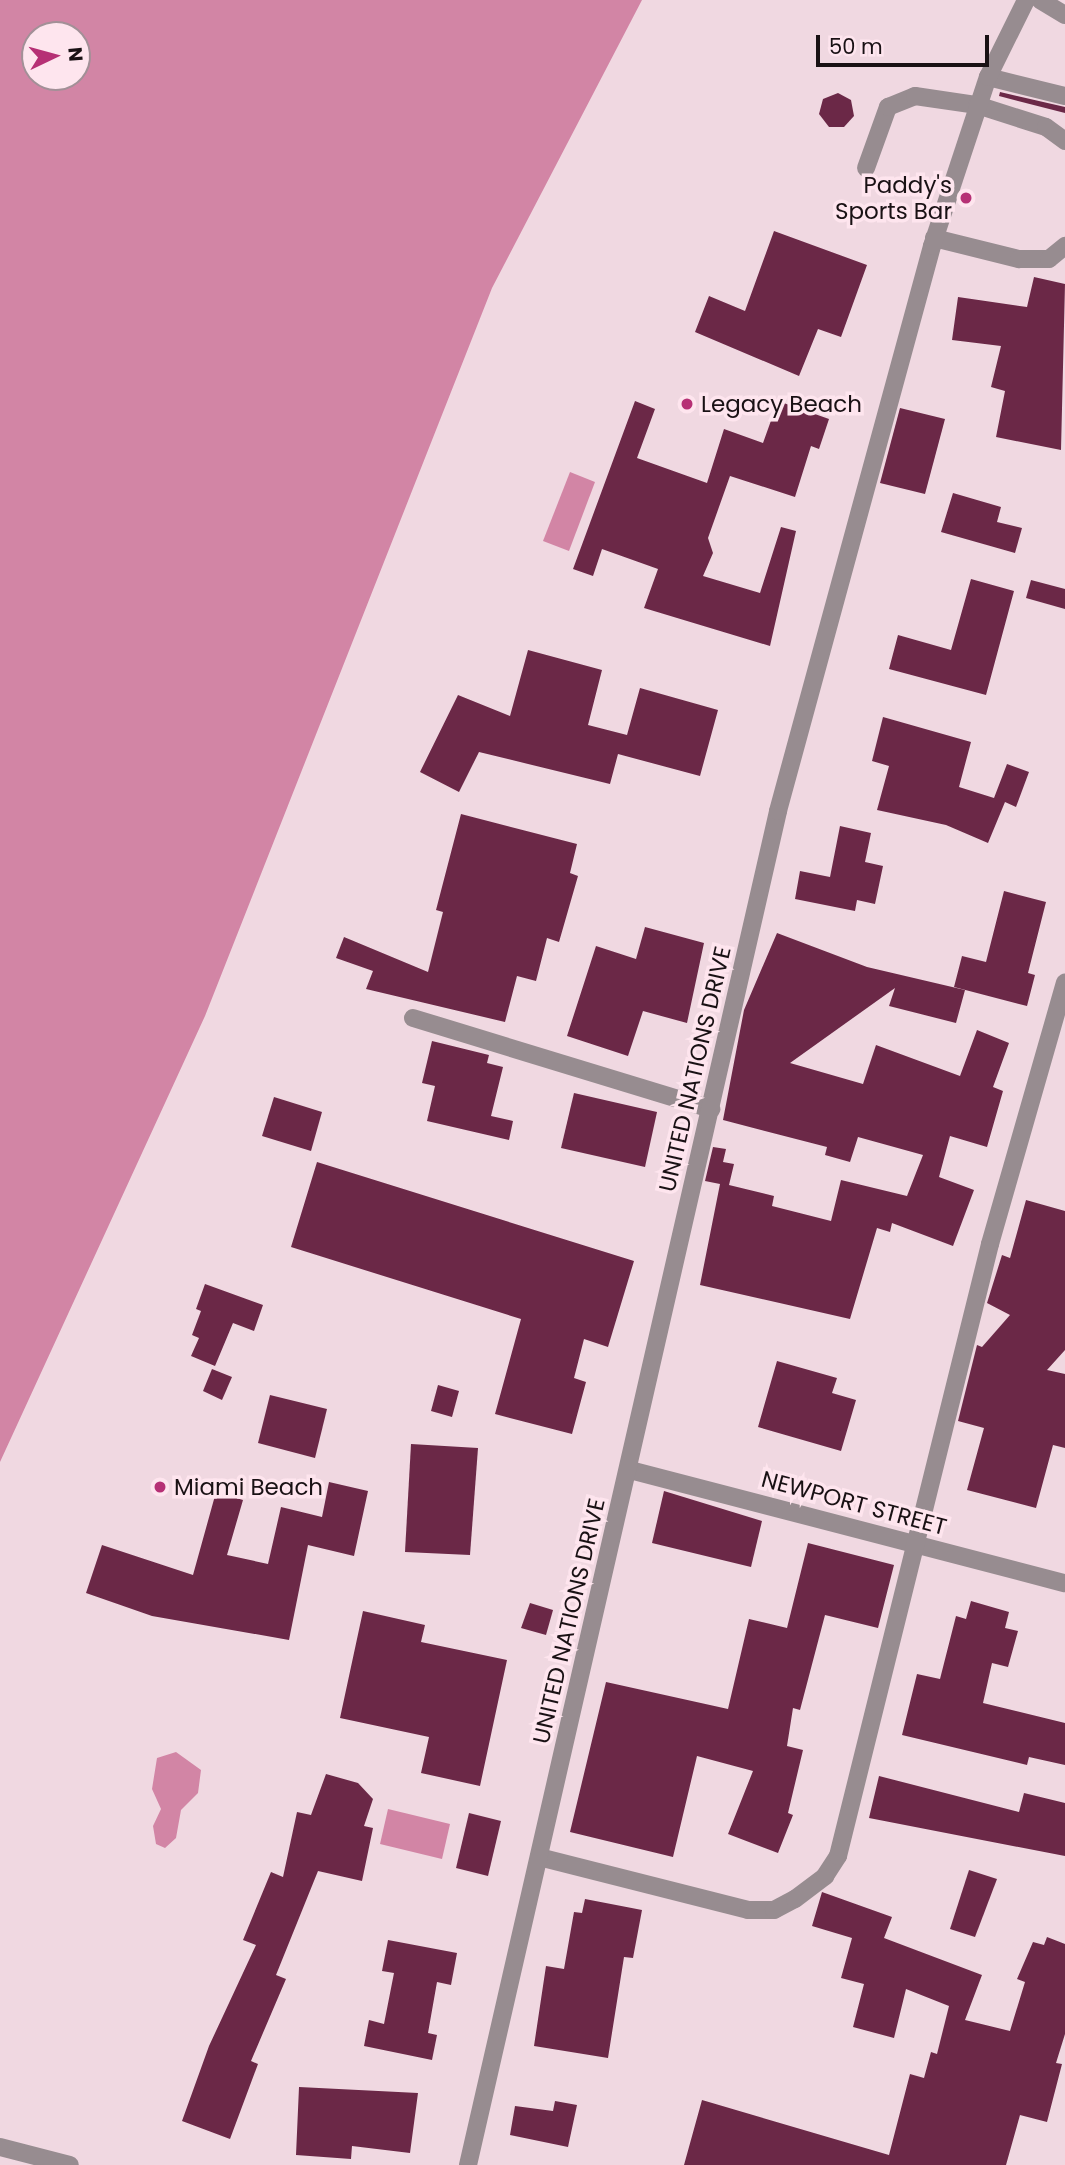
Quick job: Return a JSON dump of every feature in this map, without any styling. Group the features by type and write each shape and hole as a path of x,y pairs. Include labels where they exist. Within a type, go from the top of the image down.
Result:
{"street":[{"name":"UNITED NATIONS DRIVE","path":"468,2165 630,1470 778,811 934,238 988,76 1026,0"},
{"path":"1040,0 1065,15"},
{"path":"988,76 1065,96"},
{"path":"866,168 888,107 915,96 977,105 1046,127 1065,141"},
{"path":"934,238 1019,259 1049,259 1065,246"},
{"path":"539,1857 748,1910 774,1910 825,1876 838,1856 918,1545 990,1244 1065,983"},
{"path":"413,1018 711,1109"},
{"name":"NEWPORT STREET","path":"630,1470 1065,1584"},
{"path":"0,2147 69,2165"}],"shaded area":[{"path":"0,0 642,0 492,288 205,1016 0,1462"},
{"path":"570,472 595,482 569,551 543,541"},
{"path":"176,1752 201,1770 198,1793 181,1810 176,1838 165,1848 156,1844 153,1826 161,1809 152,1789 157,1758"},
{"path":"388,1809 450,1824 442,1859 380,1844"}],"building":[{"path":"1000,92 1065,107 1065,113 999,96"},
{"path":"838,93 851,100 854,116 844,127 829,127 819,114 823,99"},
{"path":"774,231 867,265 841,337 818,329 799,376 695,332 709,296 745,311"},
{"path":"1034,277 1065,284 1061,450 996,437 1005,391 991,387 1001,346 952,340 958,297 1027,307"},
{"path":"635,401 655,409 637,458 707,483 724,429 763,443 778,401 829,419 819,449 811,446 795,497 730,476 708,538 713,553 703,576 760,593 781,527 796,531 770,646 644,608 658,569 602,549 593,576 573,569"},
{"path":"900,408 945,419 925,494 880,483"},
{"path":"953,493 1001,507 997,522 1022,528 1015,553 941,532"},
{"path":"971,579 1014,591 986,695 889,669 898,635 951,650"},
{"path":"1031,580 1065,589 1065,609 1026,598"},
{"path":"528,650 602,670 588,725 627,735 640,688 718,710 700,776 618,754 610,784 479,752 459,792 420,772 458,695 510,716"},
{"path":"883,717 971,742 959,787 994,798 1007,764 1029,772 1016,807 1005,802 988,843 946,825 877,810 889,766 872,761"},
{"path":"461,814 577,844 570,873 578,876 559,942 547,938 536,981 517,976 505,1022 366,989 373,971 336,958 344,937 428,972 443,912 436,910"},
{"path":"840,826 871,833 865,862 883,866 875,904 857,900 855,911 795,899 800,871 830,877"},
{"path":"1004,891 1046,902 1028,973 1035,975 1027,1006 954,987 962,956 986,962"},
{"path":"645,927 704,943 687,1023 643,1011 628,1056 567,1036 596,946 636,959"},
{"path":"777,933 867,967 965,990 956,1023 889,1006 895,988 790,1063 863,1084 876,1045 960,1076 977,1030 1009,1043 993,1087 1003,1091 987,1147 950,1136 939,1177 974,1190 953,1246 892,1223 890,1232 877,1228 850,1319 700,1285 720,1184 705,1181 713,1147 726,1149 723,1162 734,1164 729,1185 774,1196 772,1206 831,1221 841,1180 907,1196 923,1155 858,1137 850,1162 825,1155 827,1147 723,1120 744,1010"},
{"path":"432,1041 489,1055 487,1063 503,1067 491,1116 513,1121 509,1140 427,1121 435,1086 422,1083"},
{"path":"574,1093 657,1112 645,1167 561,1148"},
{"path":"274,1097 322,1112 311,1151 262,1136"},
{"path":"317,1162 634,1261 608,1347 584,1339 574,1378 586,1382 572,1434 495,1414 521,1319 291,1247"},
{"path":"1026,1200 1065,1211 1065,1350 1047,1370 1065,1374 1065,1448 1053,1445 1036,1508 967,1490 984,1428 958,1421 977,1345 982,1347 1010,1315 987,1303 1002,1255 1010,1258"},
{"path":"205,1284 263,1305 254,1331 233,1323 215,1366 191,1356 199,1338 192,1335 201,1311 196,1309"},
{"path":"777,1361 837,1378 832,1393 856,1400 841,1451 758,1427"},
{"path":"212,1369 232,1377 222,1400 203,1391"},
{"path":"438,1385 459,1391 452,1417 431,1411"},
{"path":"270,1395 327,1409 315,1458 258,1443"},
{"path":"411,1444 478,1448 470,1555 405,1552"},
{"path":"329,1482 368,1491 354,1556 308,1545 289,1640 152,1616 86,1593 102,1545 193,1575 216,1492 243,1500 227,1555 268,1564 281,1507 322,1517"},
{"path":"664,1491 762,1521 751,1567 652,1543"},
{"path":"808,1543 894,1565 878,1628 825,1615 800,1710 793,1708 787,1746 803,1750 788,1813 793,1815 778,1853 728,1834 753,1771 697,1756 673,1857 570,1832 606,1682 728,1709 749,1619 787,1628"},
{"path":"971,1601 1009,1612 1005,1628 1018,1631 1008,1667 992,1663 983,1703 1065,1723 1065,1765 1029,1757 1027,1765 902,1735 917,1674 940,1679 956,1616 966,1619"},
{"path":"530,1603 553,1610 546,1635 521,1628"},
{"path":"363,1611 425,1625 421,1642 507,1660 480,1786 421,1773 429,1737 340,1718"},
{"path":"326,1774 358,1783 373,1799 364,1826 373,1828 362,1881 318,1871 276,1975 286,1979 251,2061 258,2064 230,2139 182,2121 209,2046 256,1945 243,1940 271,1872 283,1877 297,1812 311,1815"},
{"path":"879,1776 1019,1812 1024,1793 1065,1803 1065,1856 869,1818"},
{"path":"469,1813 501,1821 488,1876 456,1868"},
{"path":"969,1870 997,1879 975,1937 950,1929"},
{"path":"822,1892 892,1917 884,1938 982,1975 965,2020 1010,2031 1025,1982 1017,1979 1033,1942 1044,1945 1047,1937 1065,1944 1065,2034 1056,2063 1062,2064 1047,2122 1020,2115 1006,2165 684,2165 702,2100 889,2155 910,2074 924,2078 931,2052 937,2054 949,2006 906,1989 894,2038 853,2027 864,1984 841,1978 852,1938 812,1926"},
{"path":"585,1899 642,1910 633,1958 624,1957 608,2058 534,2046 546,1966 564,1969 574,1912 582,1913"},
{"path":"388,1940 457,1953 451,1985 437,1982 428,2033 437,2035 432,2060 364,2046 369,2020 384,2024 394,1973 382,1971"},
{"path":"299,2087 418,2093 410,2153 352,2146 351,2159 296,2155"},
{"path":"555,2101 577,2105 568,2147 510,2135 515,2106 553,2111"}],"place":[{"name":"Paddy's Sports Bar","path":"966,198"},
{"name":"Legacy Beach","path":"687,404"},
{"name":"Miami Beach","path":"160,1487"}]}
